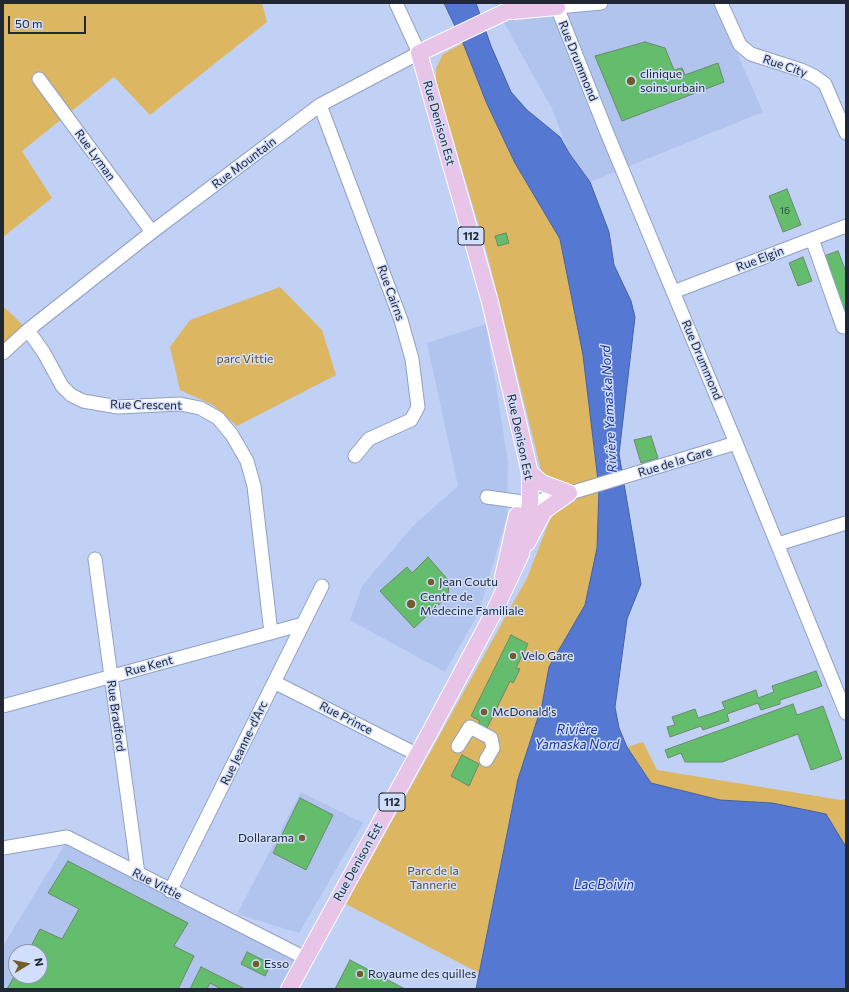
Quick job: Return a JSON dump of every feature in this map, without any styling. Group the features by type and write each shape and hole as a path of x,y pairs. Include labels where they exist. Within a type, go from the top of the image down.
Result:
{"main road":[{"name":"Rue Mountain","path":"419,53 524,3"},
{"name":"Rue Mountain","path":"509,11 556,5"},
{"name":"Rue Denison Est","path":"289,989 418,755 497,605 521,554 525,503 530,473 490,302 419,53"},
{"path":"497,605 525,503 520,469 517,420"},
{"path":"530,473 542,483 573,492"},
{"path":"521,554 544,511 573,492"}],"street":[{"path":"396,3 419,53"},
{"path":"556,5 601,3"},
{"name":"Rue City","path":"721,3 734,35 745,50 751,54 801,70 814,76 825,84 846,133"},
{"name":"Rue Drummond","path":"556,5 606,133 778,544 841,690 846,714"},
{"name":"Rue Mountain","path":"3,353 28,330 152,232 320,105 419,53"},
{"name":"Rue Lyman","path":"39,79 152,232"},
{"name":"Rue Cairns","path":"320,105 401,320 412,359 418,407 411,420 369,439 355,456"},
{"name":"Rue Elgin","path":"673,292 846,226"},
{"path":"812,239 843,327"},
{"name":"Rue Crescent","path":"28,330 44,352 62,386 71,395 83,401 118,407 180,404 200,408 218,418 232,435 247,461 254,486 271,632"},
{"name":"Rue de la Gare","path":"525,503 573,492 736,443"},
{"path":"487,497 525,503"},
{"path":"778,544 846,523"},
{"name":"Rue Bradford","path":"95,558 138,874"},
{"path":"271,632 303,624 322,586"},
{"name":"Rue Jeanne-d'Arc","path":"170,891 303,624"},
{"name":"Rue Kent","path":"3,706 271,632"},
{"name":"Rue Prince","path":"274,682 418,755"},
{"path":"458,746 470,727 491,738 493,748 486,760"},
{"name":"Rue Vittie","path":"3,848 67,838 305,958"}],"shaded area":[{"path":"493,3 715,3 763,112 590,182 569,153 552,109"},
{"path":"486,324 508,462 507,516 479,612 445,672 350,620 362,586 413,526 458,486 427,343"},
{"path":"301,792 363,823 299,933 237,914"},
{"path":"67,841 300,960 284,989 3,989 3,946"}],"green space":[{"path":"3,3 262,3 267,22 150,115 114,77 22,151 52,198 3,237"},
{"name":"Parc de la Tannerie","path":"463,43 487,104 515,163 560,239 583,355 599,489 597,548 585,605 549,667 542,705 518,779 479,973 346,904 527,578 549,522 553,515 575,501 571,490 542,474 487,253 436,82 436,68 443,54"},
{"name":"parc Vittie","path":"280,287 322,330 336,375 237,426 213,405 180,390 170,347 190,320"},
{"path":"3,306 28,330 3,353"},
{"path":"643,742 657,770 841,800 846,799 846,847 772,803 720,800 651,783 627,747"}],"water":[{"name":"Lac Boivin","path":"444,3 476,3 491,46 511,92 527,110 560,137 569,153 590,182 609,232 614,265 631,301 635,317 619,454 641,584 627,619 615,707 619,728 627,747 651,783 720,800 772,803 826,814 846,847 846,989 476,989 518,779 542,705 549,667 585,605 597,548 599,489 583,355 560,239 515,163 487,104 463,43"}],"building":[{"path":"645,42 665,48 674,70 682,68 685,75 718,63 724,82 622,121 595,56"},
{"path":"787,189 801,225 783,232 769,196"},
{"path":"506,233 509,243 498,246 495,236"},
{"path":"838,251 846,272 846,315 842,316 821,257"},
{"path":"803,257 812,281 798,286 789,263"},
{"path":"651,436 658,458 641,463 634,440"},
{"path":"428,557 449,581 448,596 414,628 380,591 407,567 412,573"},
{"path":"511,635 528,644 516,668 520,669 513,683 510,681 487,728 479,724 480,721 471,716"},
{"path":"816,671 822,686 780,700 780,704 761,710 758,703 727,714 729,721 703,730 701,726 670,737 667,727 675,725 672,717 695,709 698,718 725,709 722,702 756,690 758,698 774,692 772,686"},
{"path":"793,704 797,715 823,706 842,759 811,770 798,734 722,762 685,762 681,753 668,758 665,750"},
{"path":"462,755 479,764 469,786 451,776"},
{"path":"300,798 333,815 306,870 273,853"},
{"path":"68,861 188,923 174,946 194,956 178,989 7,989 10,984 48,984 48,944 32,944 40,929 62,939 79,909 48,893"},
{"name":"Esso","path":"247,952 271,964 265,976 241,964"},
{"name":"Royaume des quilles","path":"350,960 405,989 335,989"},
{"path":"201,967 243,989 221,989 210,983 207,989 190,989"}],"place":[{"name":"clinique soins urbain","path":"631,81"},
{"name":"Jean Coutu","path":"431,582"},
{"name":"Centre de Médecine Familiale","path":"411,604"},
{"name":"Velo Gare","path":"513,656"},
{"name":"McDonald's","path":"484,712"},
{"name":"Dollarama","path":"302,838"},
{"name":"Esso","path":"256,964"},
{"name":"Royaume des quilles","path":"360,974"}],"water label":[{"name":"Rivière Yamaska Nord","path":"609,409"},
{"name":"Rivière Yamaska Nord","path":"577,738"}]}
